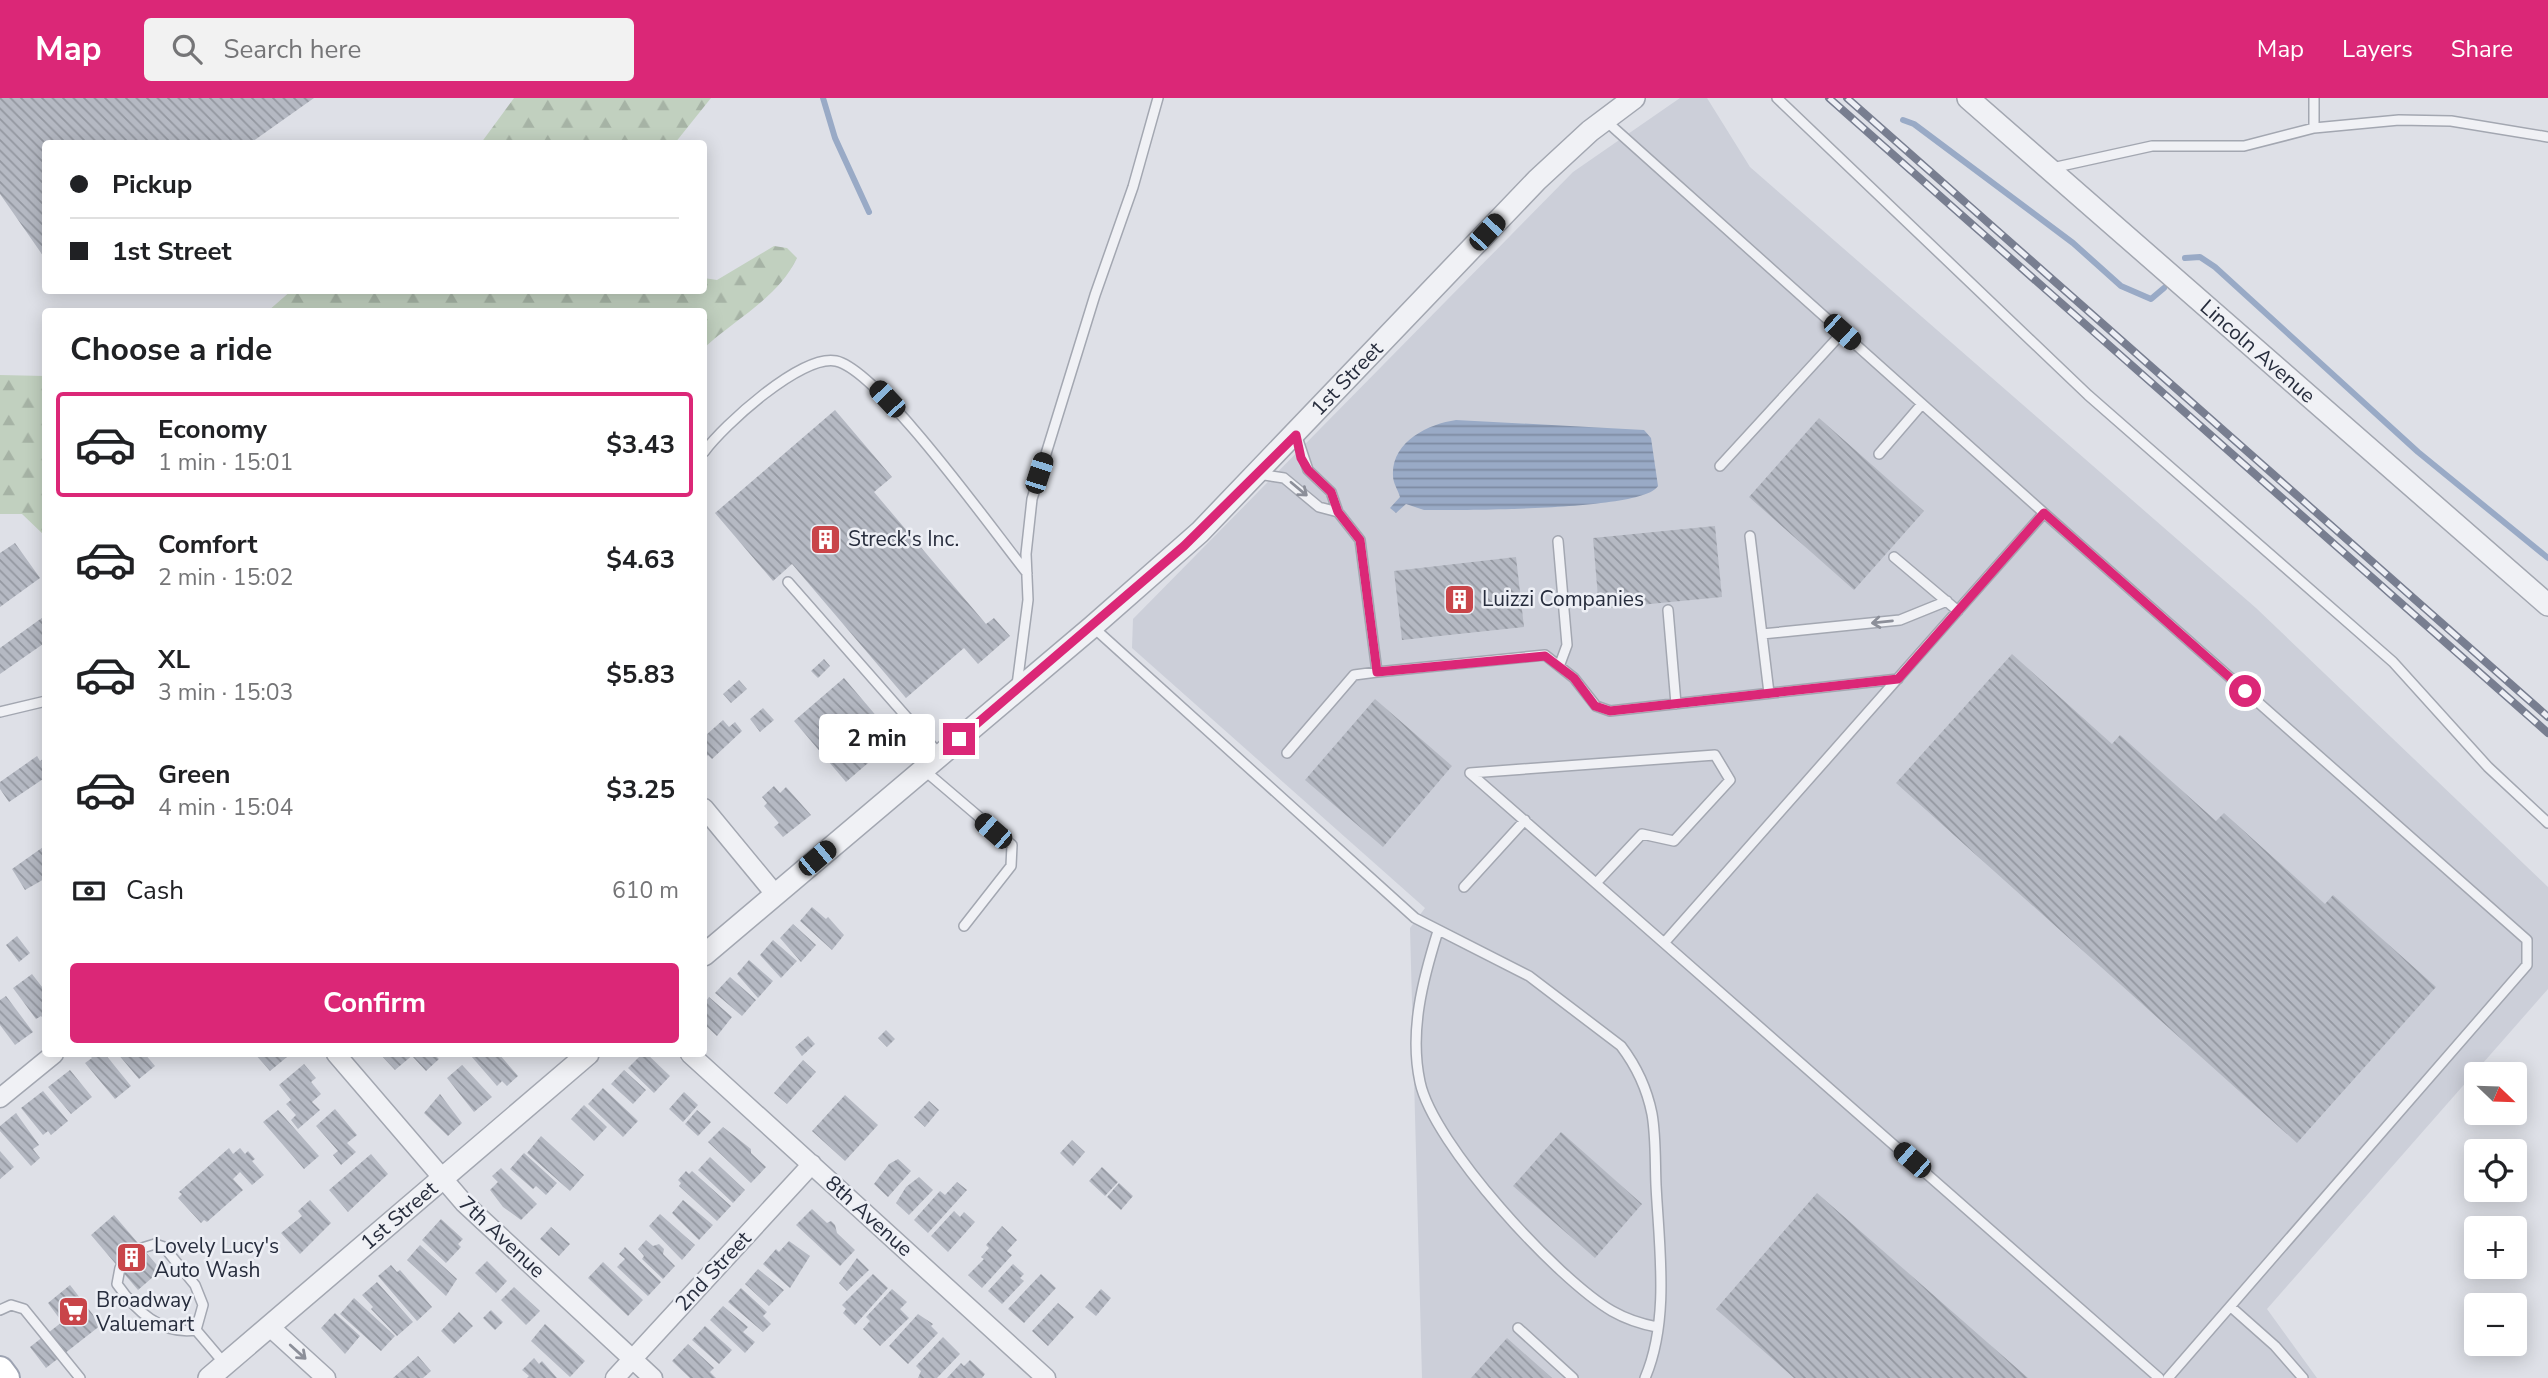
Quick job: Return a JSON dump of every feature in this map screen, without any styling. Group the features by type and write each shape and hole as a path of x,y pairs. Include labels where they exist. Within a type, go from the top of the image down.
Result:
{"main road":[{"path":"0,1370 6,1378"}],"street":[{"name":"1st Street","path":"707,952 1092,627 1200,532 1296,435 1536,180 1605,119 1634,98"},
{"name":"Lincoln Avenue","path":"1968,98 2548,605"},
{"path":"707,812 775,894"},
{"path":"0,1098 50,1057"},
{"name":"7th Avenue","path":"339,1057 464,1203 653,1378"},
{"name":"1st Street","path":"217,1371 584,1057"},
{"name":"8th Avenue","path":"694,1057 1046,1378"},
{"name":"2nd Street","path":"615,1378 812,1164"},
{"path":"270,1327 326,1378"}],"lane":[{"path":"1016,691 1026,621 1027,521 1039,473 1133,187 1158,98"},
{"path":"1777,98 2088,395 2393,662 2488,767 2548,823"},
{"path":"2314,128 2315,98"},
{"path":"1605,119 2044,513 2527,940 2527,965 2168,1378"},
{"path":"2047,169 2152,146 2244,146 2314,128 2399,120 2451,121 2548,136"},
{"path":"1720,466 1842,332"},
{"path":"707,448 722,429 787,380 817,363 839,362 861,374 897,410 1027,573"},
{"path":"1878,454 1922,404"},
{"path":"1296,435 1301,458 1308,470 1331,492 1338,512 1355,531 1363,550 1377,672"},
{"path":"1258,474 1284,478 1319,506 1338,512"},
{"path":"1664,943 2044,513"},
{"path":"1751,536 1769,693"},
{"path":"1558,541 1567,645 1560,664"},
{"path":"1894,556 1958,611"},
{"path":"788,582 940,755"},
{"path":"1762,635 1900,620 1947,601"},
{"path":"1668,610 1676,704"},
{"path":"1092,627 1415,918 1530,976 1621,1046 1632,1061 1646,1092 1652,1117 1658,1233 1657,1327 1645,1378"},
{"path":"1287,753 1354,675 1377,672 1545,656 1560,664 1595,706 1610,711 1898,679"},
{"path":"0,712 42,702"},
{"path":"1597,882 1642,834 1674,841 1730,780 1715,755 1471,773 2160,1378"},
{"path":"923,769 1012,845 1011,866 964,926"},
{"path":"1464,887 1525,820"},
{"path":"1438,930 1428,964 1416,1030 1420,1083 1436,1122 1514,1225 1535,1247 1611,1310 1631,1320 1657,1327"},
{"path":"142,1248 155,1244 164,1247 195,1285 204,1305 196,1330 217,1371"},
{"path":"120,1268 117,1284 140,1311 173,1330 196,1330"},
{"path":"0,1310 11,1305 24,1309 80,1378"},
{"path":"2231,1307 2275,1346 2303,1378"},
{"path":"1518,1328 1573,1378"}],"shaded area":[{"path":"1680,98 1707,98 1750,167 2256,608 2548,887 2548,989 2484,1062 2464,1062 2464,1085 2267,1309 2317,1378 1422,1378 1410,928 1425,908 1132,648 1133,619 1573,172"}],"green space":[{"path":"514,98 711,98 677,140 483,140"},
{"path":"774,246 787,248 797,258 779,285 707,345 707,308 271,308 287,294 707,294 707,278 717,280"},
{"path":"0,375 42,376 42,533 22,514 0,514"}],"water":[{"path":"1456,420 1644,430 1651,438 1658,486 1645,494 1587,505 1424,510 1406,504 1396,513 1390,508 1400,497 1393,476 1398,453 1405,444 1423,431"}],"building":[{"path":"0,98 314,98 255,140 42,140 42,254 0,194"},
{"name":"Streck's Inc.","path":"835,410 892,477 874,492 986,624 994,618 1010,636 978,664 964,648 906,698 792,564 773,581 715,513"},
{"path":"1819,418 1924,511 1854,590 1749,497"},
{"path":"1715,526 1722,597 1599,609 1593,538"},
{"path":"15,543 40,578 0,607 0,553"},
{"name":"Luizzi Companies","path":"1516,557 1524,627 1402,640 1394,571"},
{"path":"42,618 42,645 0,674 0,648"},
{"path":"2012,654 2112,744 2120,735 2216,821 2224,813 2325,904 2333,895 2436,987 2297,1143 1896,783"},
{"path":"824,659 830,666 818,678 811,671"},
{"path":"844,678 896,739 846,782 794,721"},
{"path":"739,680 747,689 731,703 723,694"},
{"path":"1375,699 1452,766 1383,847 1305,780"},
{"path":"763,708 774,720 760,732 750,719"},
{"path":"723,720 729,727 735,722 742,731 712,759 707,756 707,734"},
{"path":"37,756 40,761 42,760 42,780 9,802 0,789 0,782"},
{"path":"774,786 780,793 786,787 811,815 783,837 774,827 779,823 764,806 767,803 762,797"},
{"path":"42,848 42,880 25,890 12,869"},
{"path":"812,907 826,919 828,917 844,935 832,950 800,921"},
{"path":"793,924 816,945 801,962 780,938"},
{"path":"17,936 30,953 19,962 6,945"},
{"path":"773,940 797,961 781,978 760,955"},
{"path":"749,960 773,981 758,998 737,974"},
{"path":"32,974 42,987 42,1017 36,1019 13,988"},
{"path":"730,977 756,1000 742,1016 715,993"},
{"path":"6,996 33,1032 15,1045 0,1025 0,1000"},
{"path":"709,997 732,1017 717,1036 707,1027"},
{"path":"886,1030 895,1039 887,1047 878,1038"},
{"path":"808,1036 815,1044 802,1056 795,1047"},
{"path":"107,1057 131,1086 115,1099 85,1063 92,1058"},
{"path":"121,1057 148,1057 155,1066 139,1079"},
{"path":"258,1057 287,1057 270,1071"},
{"path":"383,1057 410,1057 395,1070"},
{"path":"413,1057 439,1059 426,1071"},
{"path":"472,1057 502,1057 518,1076 507,1086 502,1081 497,1086"},
{"path":"639,1057 650,1057 670,1076 654,1093 628,1068"},
{"path":"803,1060 816,1072 787,1104 774,1093"},
{"path":"304,1064 316,1078 311,1082 321,1094 312,1102 320,1110 298,1129 291,1120 296,1115 286,1104 291,1100 279,1085"},
{"path":"462,1065 492,1097 474,1112 447,1078"},
{"path":"70,1070 92,1097 71,1114 48,1087"},
{"path":"624,1070 646,1090 633,1104 611,1084"},
{"path":"603,1088 638,1121 623,1137 588,1104"},
{"path":"43,1091 68,1121 51,1135 48,1131 43,1135 21,1108"},
{"path":"684,1092 698,1105 683,1122 669,1109"},
{"path":"440,1094 462,1123 448,1136 424,1113"},
{"path":"845,1095 878,1125 845,1161 812,1131"},
{"path":"929,1101 939,1110 925,1127 914,1117"},
{"path":"584,1105 607,1127 594,1141 571,1119"},
{"path":"335,1109 357,1135 347,1143 356,1152 341,1165 333,1155 338,1151 316,1126"},
{"path":"278,1110 319,1156 304,1169 263,1122"},
{"path":"697,1110 711,1122 698,1136 685,1124"},
{"path":"16,1113 39,1145 33,1149 40,1158 31,1166 0,1131 0,1126"},
{"path":"723,1127 751,1149 751,1153 766,1167 751,1183 708,1142"},
{"path":"1561,1132 1642,1204 1595,1258 1513,1186"},
{"path":"541,1136 584,1175 570,1191 527,1153"},
{"path":"1072,1140 1085,1152 1073,1166 1060,1153"},
{"path":"229,1148 233,1154 240,1148 245,1154 248,1151 255,1159 252,1161 264,1175 252,1185 240,1172 233,1179 243,1190 207,1222 204,1220 201,1223 178,1198 182,1194 179,1192"},
{"path":"0,1151 14,1167 0,1179"},
{"path":"524,1153 557,1183 546,1195 536,1186 533,1189 510,1169"},
{"path":"371,1154 388,1174 348,1212 329,1190"},
{"path":"710,1157 745,1190 733,1203 698,1170"},
{"path":"898,1159 911,1171 888,1197 874,1184 889,1164"},
{"path":"1102,1167 1118,1182 1105,1196 1089,1181"},
{"path":"501,1168 537,1204 521,1220 503,1207 490,1190 498,1182 492,1176"},
{"path":"686,1171 689,1174 692,1171 731,1206 717,1221 679,1186 681,1183 678,1180"},
{"path":"919,1177 933,1190 909,1215 896,1203 906,1187"},
{"path":"957,1182 967,1190 928,1233 914,1220 940,1191 945,1195"},
{"path":"1119,1183 1133,1196 1121,1210 1107,1197"},
{"path":"1817,1193 2028,1378 1794,1378 1716,1309"},
{"path":"310,1200 331,1223 300,1254 281,1233 302,1216 298,1211"},
{"path":"683,1200 713,1225 699,1240 672,1213"},
{"path":"812,1209 827,1223 831,1221 837,1233 855,1250 840,1266 796,1225"},
{"path":"954,1211 960,1217 964,1212 975,1222 948,1252 931,1236"},
{"path":"660,1214 695,1245 682,1260 649,1226"},
{"name":"Lovely Lucy's Auto Wash","path":"114,1215 161,1270 138,1290 91,1235"},
{"path":"441,1219 463,1239 458,1244 461,1247 446,1263 422,1240"},
{"path":"1002,1226 1017,1240 1007,1251 1012,1255 982,1288 968,1275 984,1259 981,1257 989,1248 986,1245"},
{"path":"551,1227 570,1244 559,1256 540,1239"},
{"path":"646,1240 653,1246 659,1244 664,1249 663,1254 675,1266 663,1279 642,1259 644,1256 638,1249"},
{"path":"789,1241 810,1256 790,1288 763,1264 776,1249 779,1252"},
{"path":"420,1245 457,1279 446,1296 407,1260"},
{"path":"625,1247 661,1282 648,1296 617,1267 625,1259 619,1254"},
{"path":"857,1258 869,1270 847,1291 839,1283"},
{"path":"487,1261 507,1281 496,1293 475,1273"},
{"path":"603,1262 643,1300 628,1316 588,1278"},
{"path":"1013,1264 1024,1274 1020,1278 1024,1281 1002,1304 988,1291"},
{"path":"391,1265 397,1272 400,1270 432,1307 417,1321 378,1276"},
{"path":"758,1269 784,1290 769,1306 745,1284"},
{"path":"873,1274 888,1288 855,1325 843,1313 846,1309 842,1305"},
{"path":"1041,1274 1056,1288 1024,1323 1008,1309"},
{"path":"377,1282 413,1322 397,1336 371,1309 373,1307 362,1295"},
{"path":"70,1285 101,1325 46,1368 30,1347 62,1322 48,1303"},
{"path":"514,1287 540,1311 526,1325 501,1300"},
{"path":"741,1288 767,1312 763,1316 771,1324 763,1332 728,1302"},
{"path":"892,1289 907,1302 900,1309 909,1318 880,1346 863,1329 870,1321 866,1317"},
{"path":"1101,1289 1111,1298 1096,1316 1085,1307"},
{"path":"354,1298 395,1336 381,1351 340,1314"},
{"path":"1058,1303 1074,1317 1048,1346 1032,1331"},
{"path":"723,1306 748,1327 743,1332 755,1342 745,1353 710,1320"},
{"path":"491,1310 503,1322 495,1330 483,1318"},
{"path":"459,1312 473,1326 454,1344 441,1331"},
{"path":"335,1313 360,1336 345,1354 321,1328"},
{"path":"918,1314 933,1324 931,1326 938,1333 908,1364 889,1346"},
{"path":"545,1324 585,1361 570,1377 531,1341"},
{"path":"705,1326 732,1350 719,1364 692,1340"},
{"path":"943,1337 960,1354 937,1378 918,1378 921,1371 916,1366"},
{"path":"1507,1338 1552,1378 1471,1378"},
{"path":"688,1344 714,1368 710,1372 716,1378 690,1378 672,1361"},
{"path":"418,1356 431,1371 423,1378 393,1378"},
{"path":"534,1358 539,1364 542,1361 557,1378 527,1378 529,1376 522,1370"},
{"path":"970,1360 985,1374 982,1378 947,1378 961,1363 964,1366"}],"waterway":[{"path":"823,98 835,138 869,212"},
{"path":"1903,120 1914,124 2073,243 2121,286 2151,299 2164,288"},
{"path":"2185,258 2200,257 2215,267 2418,452 2548,558"}],"railway":[{"path":"1829,98 2548,733"},
{"path":"1847,98 2548,717"}],"place":[{"name":"Streck's Inc.","path":"825,539"},
{"name":"Luizzi Companies","path":"1459,599"},
{"name":"Lovely Lucy's Auto Wash","path":"131,1258"},
{"name":"Broadway Valuemart","path":"73,1312"}],"route":[{"path":"959,739 1184,546 1296,435 1301,458 1308,470 1331,492 1338,512 1360,540 1377,672 1545,656 1560,664 1574,678 1595,706 1610,711 1898,679 2044,513 2245,691"}]}
